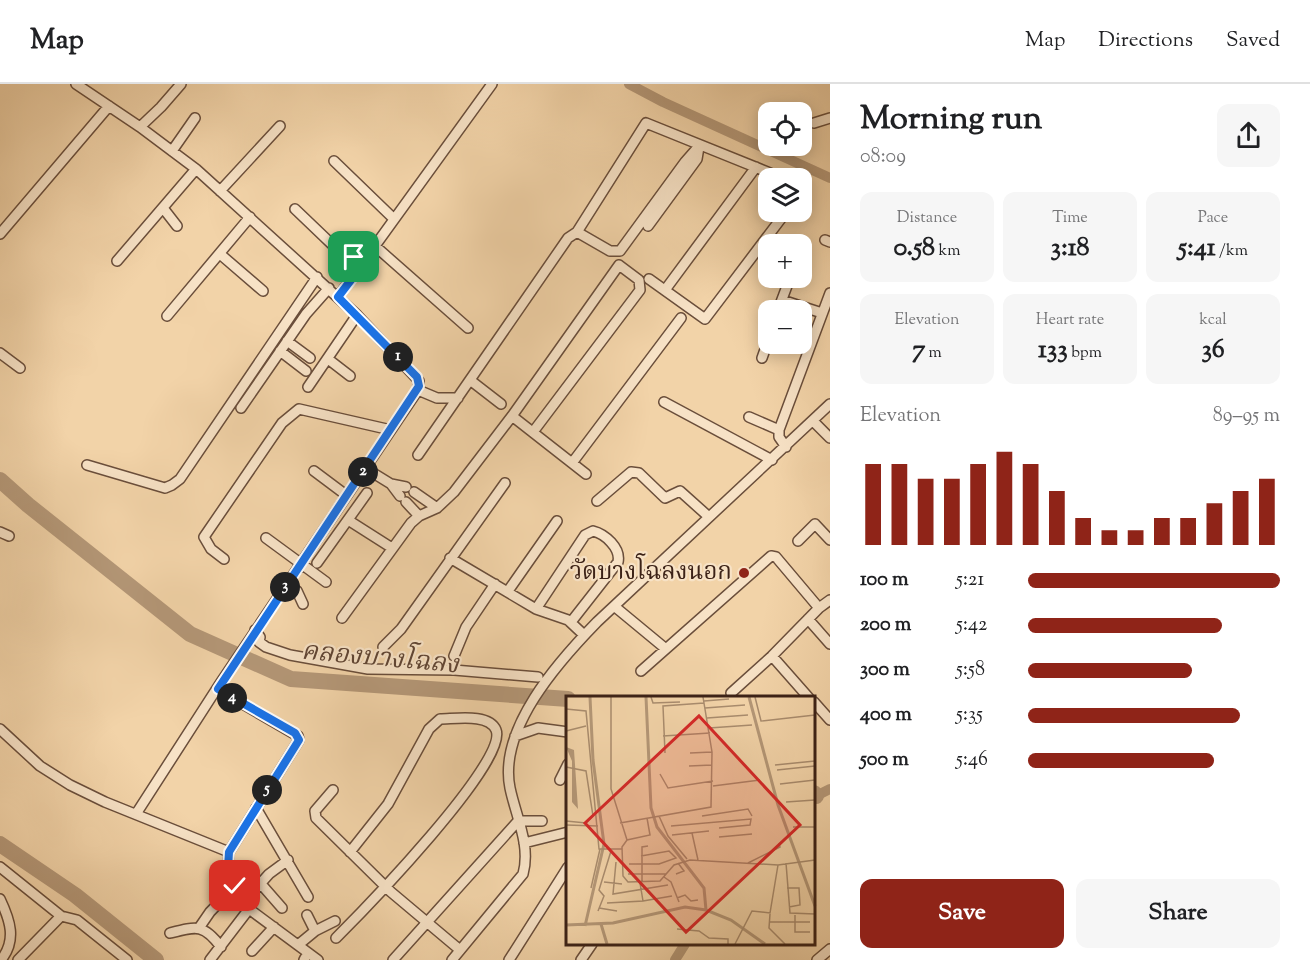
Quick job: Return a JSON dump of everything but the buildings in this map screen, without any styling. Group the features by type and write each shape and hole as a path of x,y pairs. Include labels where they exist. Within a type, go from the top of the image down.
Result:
{"street":[{"path":"140,127 181,84"},
{"path":"338,297 492,84"},
{"path":"82,86 172,151 250,217 357,315 419,381 418,390 255,631 136,814"},
{"path":"0,234 110,106"},
{"path":"172,151 195,118"},
{"path":"814,123 830,118"},
{"path":"418,454 568,238 577,232 645,123 756,167 665,290"},
{"path":"220,191 280,126"},
{"path":"648,226 697,159 700,145"},
{"path":"577,232 610,251 620,251 700,145"},
{"path":"334,161 394,219"},
{"path":"117,261 196,170"},
{"path":"163,208 177,226"},
{"path":"295,209 341,253 364,263"},
{"path":"167,316 250,217"},
{"path":"650,279 705,319 778,222"},
{"path":"375,246 468,328"},
{"path":"220,254 263,291"},
{"path":"342,618 411,523 419,516 437,508 454,492 512,416 619,265 639,280 640,290 533,432"},
{"path":"87,465 165,488 172,485 180,478 317,277"},
{"path":"241,408 310,308 329,288"},
{"path":"782,300 786,288"},
{"path":"786,447 779,436 779,430 830,293"},
{"path":"812,310 822,313"},
{"path":"308,387 357,315"},
{"path":"572,463 681,318"},
{"path":"287,341 310,358"},
{"path":"280,351 306,371"},
{"path":"0,353 20,368"},
{"path":"762,358 763,354"},
{"path":"328,358 350,376"},
{"path":"470,380 501,404"},
{"path":"418,390 437,398 458,398"},
{"path":"663,402 772,460"},
{"path":"333,790 315,811 316,818 386,887 427,921 455,957 523,874 526,849 509,784 509,755 520,723 562,661 584,635 614,606 830,404"},
{"path":"224,559 211,549 204,537 282,423 299,409 391,429"},
{"path":"512,416 586,474"},
{"path":"749,417 779,430"},
{"path":"813,421 830,438"},
{"path":"365,468 391,484 410,490 437,508"},
{"path":"314,471 346,495"},
{"path":"597,501 631,472 634,472 639,473 665,498 680,490 709,517"},
{"path":"382,646 401,629 505,483"},
{"path":"391,484 419,516"},
{"path":"317,563 367,494"},
{"path":"348,520 392,548"},
{"path":"508,591 557,521"},
{"path":"798,541 815,524 830,540"},
{"path":"536,609 585,535 593,531 601,533 617,549 620,556 618,562 571,622"},
{"path":"266,538 326,582"},
{"path":"641,671 771,556 776,557 819,608"},
{"path":"450,558 536,609 571,622 584,635"},
{"path":"287,584 297,591 303,604"},
{"path":"454,656 466,627 495,584"},
{"path":"731,693 830,600"},
{"path":"614,606 666,649"},
{"path":"808,619 830,644"},
{"path":"255,631 260,637 259,642 266,647 290,655 368,669 454,670 538,677"},
{"path":"772,656 807,696"},
{"path":"219,686 298,736 299,740 229,852 228,868 235,886 247,905 318,960"},
{"path":"815,704 830,720"},
{"path":"336,938 386,887 445,821 483,766 498,737 492,723 479,719 440,719 435,722 388,804 350,852"},
{"path":"515,736 538,728 566,732"},
{"path":"0,729 39,766 96,798 229,852"},
{"path":"560,780 566,766"},
{"path":"256,808 308,897"},
{"path":"393,960 518,821 542,820"},
{"path":"524,843 566,832"},
{"path":"214,959 261,884 269,874 288,860"},
{"path":"0,867 61,916 77,920 127,960"},
{"path":"509,960 566,869"},
{"path":"261,884 282,908"},
{"path":"199,928 210,912 235,886"},
{"path":"0,899 8,919 11,943 1,960"},
{"path":"307,915 315,931"},
{"path":"18,960 61,916"},
{"path":"298,945 315,931 335,921"},
{"path":"252,951 274,927"},
{"path":"170,933 199,928 206,930 221,947"},
{"path":"581,960 591,945"},
{"path":"818,960 830,949"}],"waterway":[{"path":"629,84 663,102 830,178"},
{"name":"คลองบางโฉลง","path":"0,480 190,634 291,679 566,699"},
{"path":"815,796 830,789"},
{"path":"0,844 75,895 156,960"},
{"path":"675,960 684,945"}],"place":[{"name":"วัดบางโฉลงนอก","path":"744,573"}],"route":[{"path":"235,886 228,868 229,852 299,740 295,733 218,689 419,386 417,377 338,297 364,263 354,257"}]}
